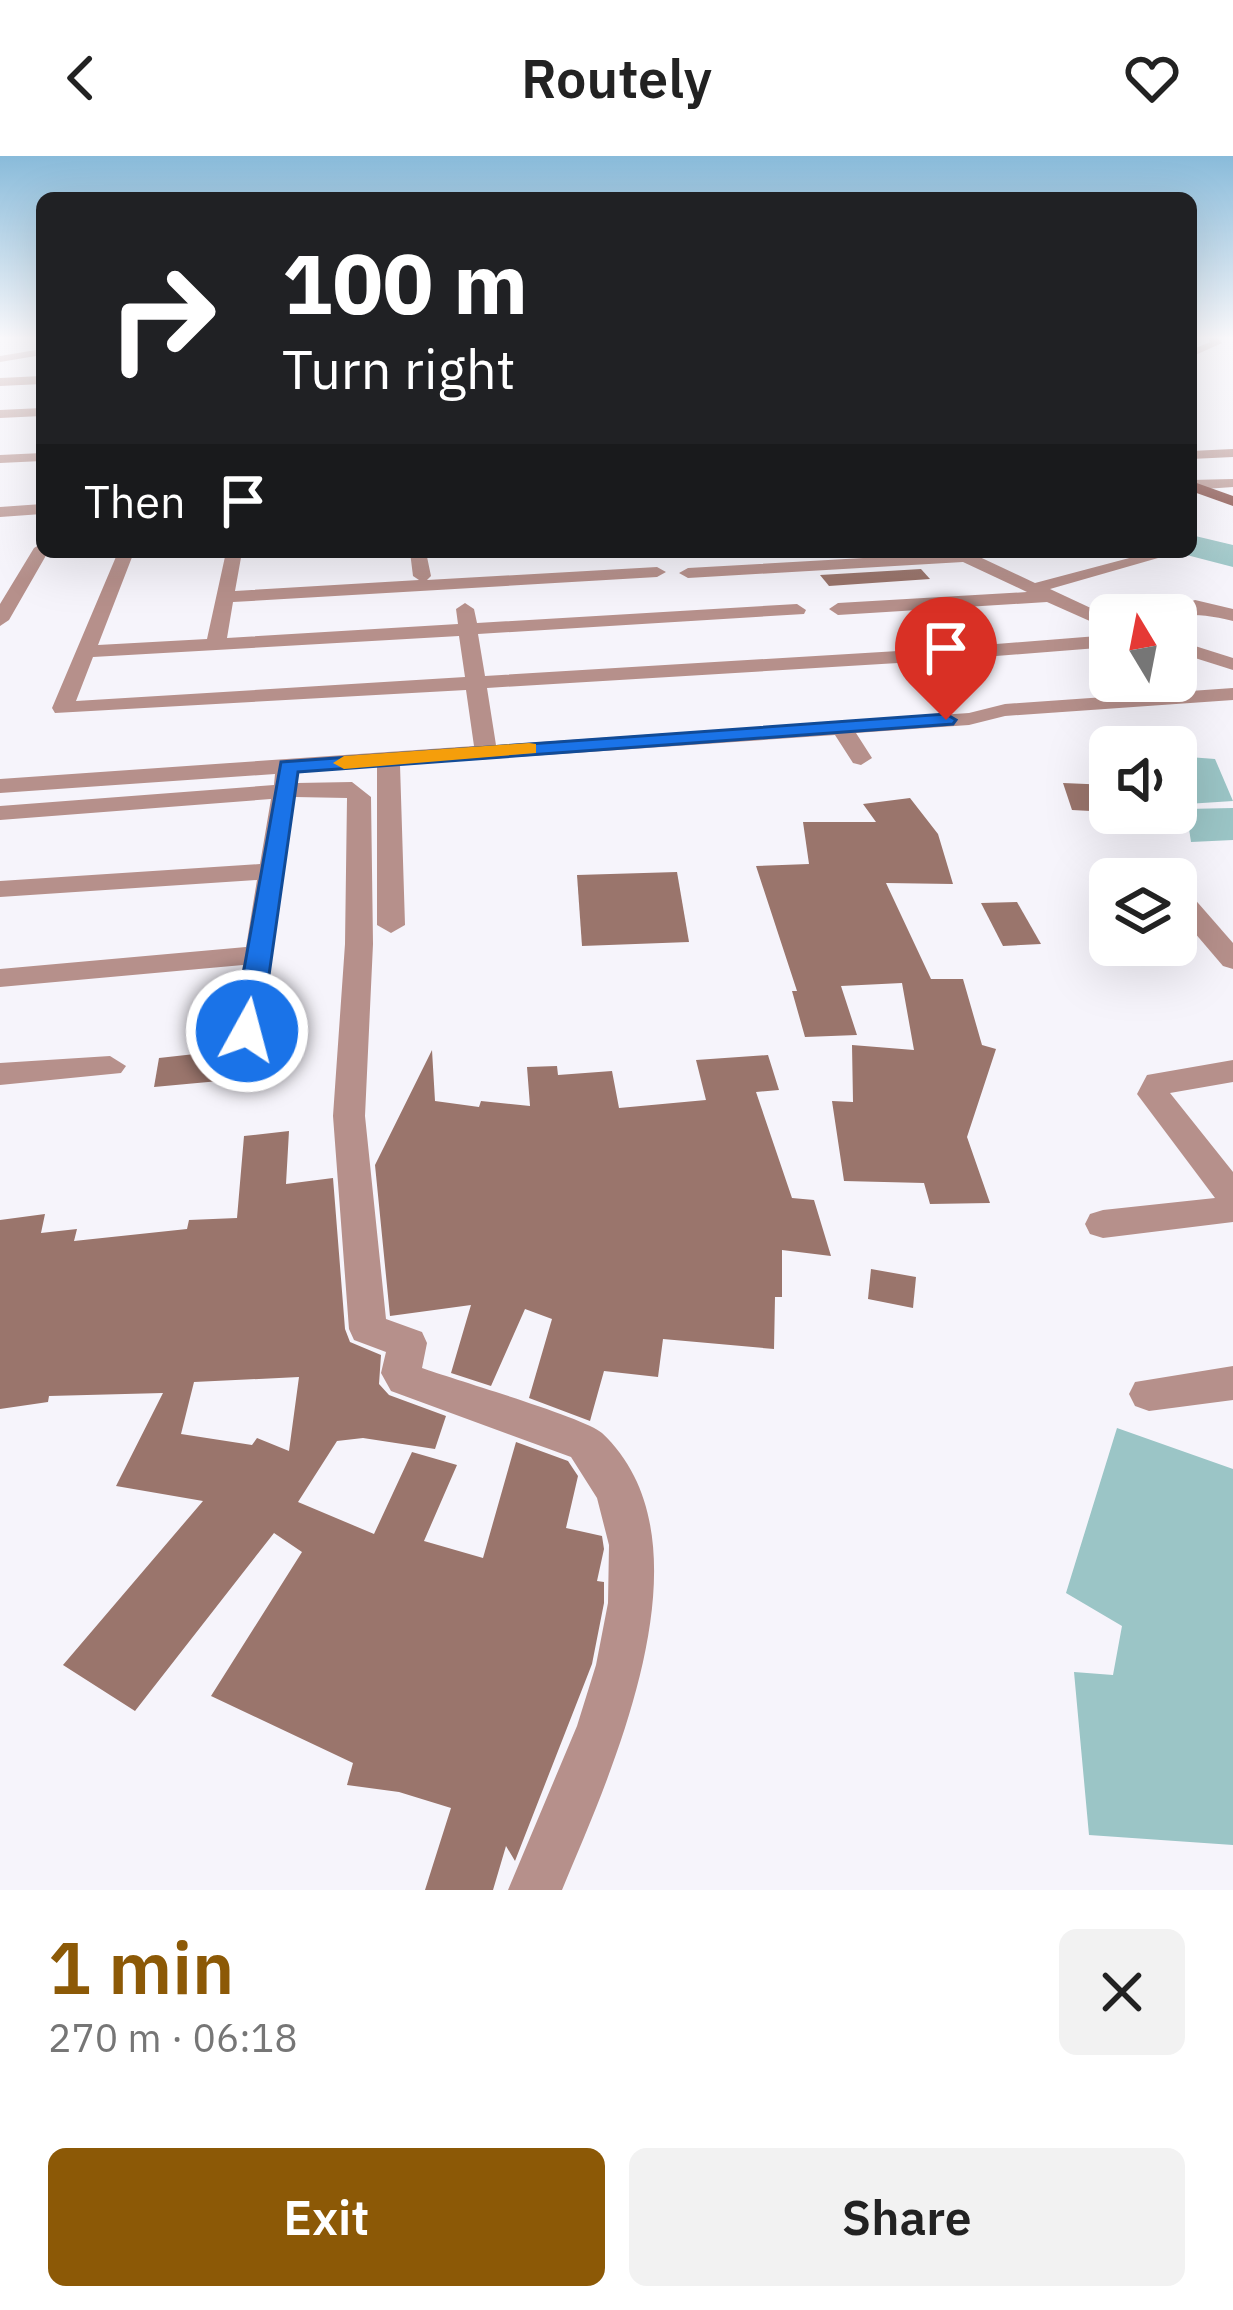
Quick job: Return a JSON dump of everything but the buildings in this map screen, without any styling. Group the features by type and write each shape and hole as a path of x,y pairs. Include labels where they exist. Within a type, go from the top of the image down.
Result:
{"main road":[{"path":"1197,488 1233,501"}],"street":[{"path":"1197,455 1233,453"},
{"path":"0,460 36,458"},
{"path":"1197,486 1233,483"},
{"path":"0,512 36,509"},
{"path":"0,620 36,558"},
{"path":"124,558 63,708 931,655"},
{"path":"217,644 233,558"},
{"path":"419,558 422,576"},
{"path":"688,573 890,558"},
{"path":"969,558 1089,614"},
{"path":"838,609 1043,592 1151,558"},
{"path":"226,596 462,584 645,562"},
{"path":"462,584 486,752"},
{"path":"1197,606 1233,615"},
{"path":"85,652 797,610"},
{"path":"971,652 1089,643"},
{"path":"1197,653 1232,664"},
{"path":"0,813 286,780 388,759 841,728 1233,694"},
{"path":"841,728 861,758"},
{"path":"388,759 391,925"},
{"path":"247,1031 286,780"},
{"path":"0,786 286,780 341,788 359,797 359,944 349,1116 368,1329 408,1342 401,1373 405,1379 586,1444 619,1494 629,1534 631,1602 615,1684 535,1890"},
{"path":"0,889 269,871"},
{"path":"1197,918 1233,960"},
{"path":"0,978 256,956"},
{"path":"0,1074 110,1066"},
{"path":"1233,1071 1158,1083 1154,1094 1233,1196"},
{"path":"1103,1224 1233,1209"},
{"path":"1149,1394 1233,1383"}],"water":[{"path":"1197,758 1215,759 1233,801 1197,803"},
{"path":"1233,808 1233,840 1191,842 1190,834 1197,834 1197,809"},
{"path":"1117,1428 1233,1469 1233,1845 1089,1835 1074,1672 1113,1675 1122,1626 1066,1593"}],"waterway":[{"path":"1197,547 1233,556"}],"slow traffic":[{"path":"344,763 529,749"}],"route":[{"path":"247,1031 288,767 946,720"}]}
